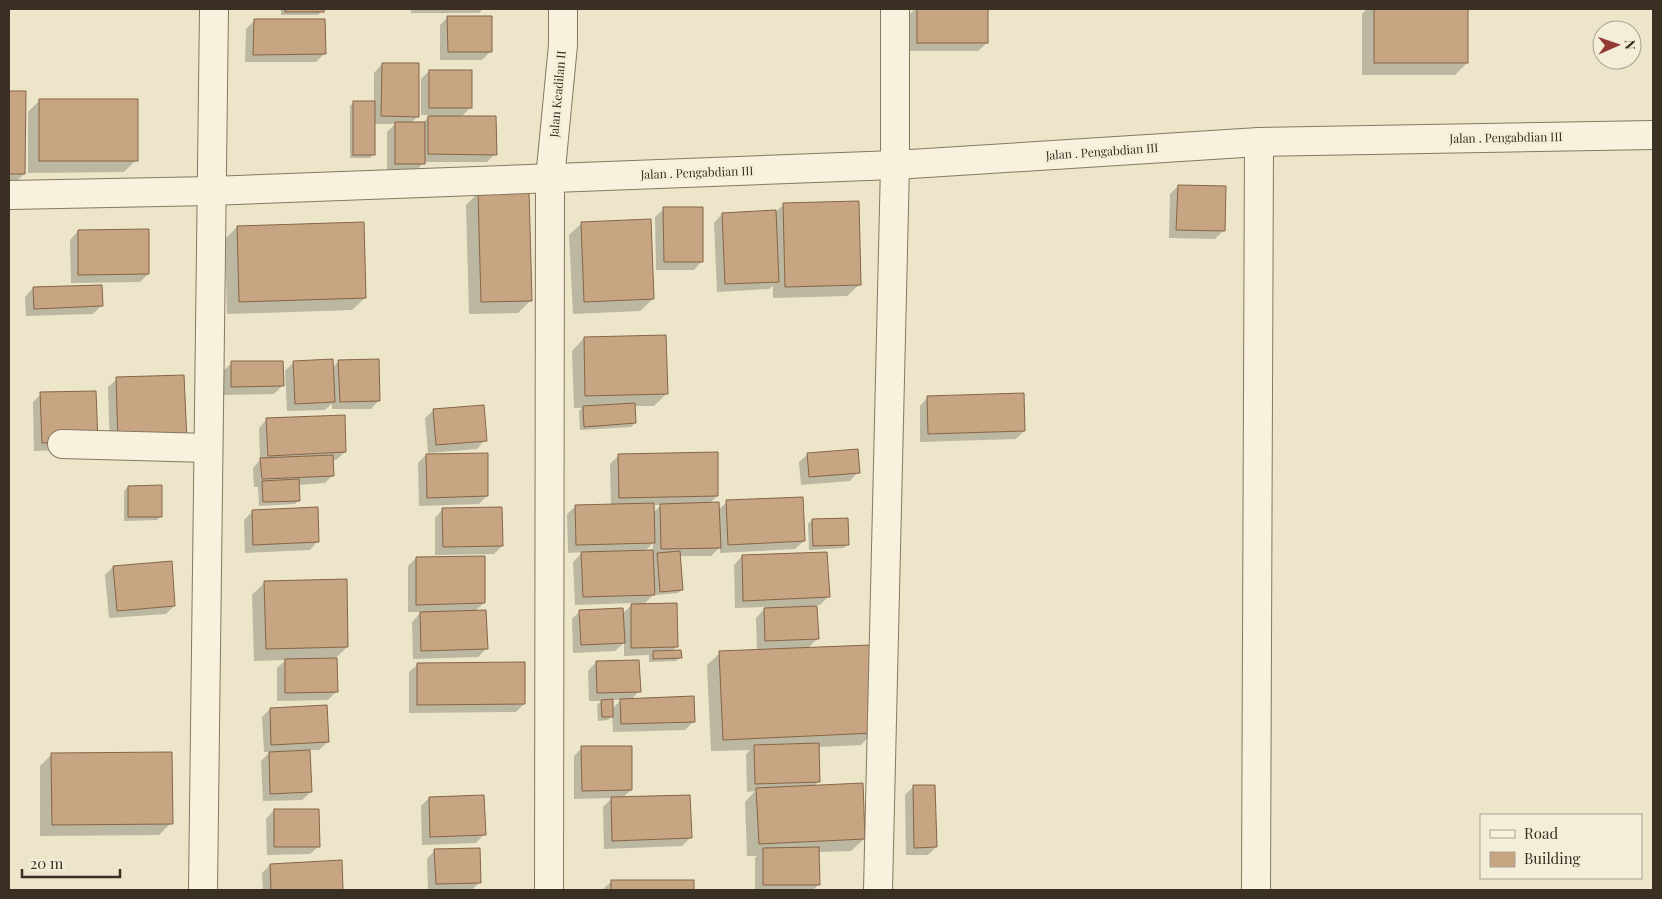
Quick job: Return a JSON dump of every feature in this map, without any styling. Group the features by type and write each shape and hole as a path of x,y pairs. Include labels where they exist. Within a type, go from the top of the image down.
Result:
{"street":[{"path":"203,890 214,9"},
{"name":"Jalan Keadilan II","path":"549,890 550,179 563,45 563,9"},
{"path":"878,890 895,165 895,9"},
{"name":"Jalan . Pengabdian III","path":"9,195 211,191 895,165 1259,142 1653,135"},
{"path":"1256,890 1259,142"},
{"path":"62,444 208,448"}],"building":[{"path":"285,9 324,9 324,12 285,12"},
{"path":"917,9 988,9 988,43 917,43"},
{"path":"1374,9 1468,9 1468,63 1374,63"},
{"path":"447,16 492,16 492,52 448,52"},
{"path":"254,19 325,19 326,54 253,55"},
{"path":"382,63 419,63 419,117 381,116"},
{"path":"429,70 472,70 472,108 429,108"},
{"path":"9,91 26,91 25,174 9,174"},
{"path":"39,99 138,99 138,161 39,161"},
{"path":"353,101 375,101 375,155 353,155"},
{"path":"428,116 496,116 497,155 428,154"},
{"path":"395,122 425,122 425,164 395,164"},
{"path":"1178,185 1226,186 1225,231 1176,230"},
{"path":"529,190 532,301 481,302 478,192"},
{"path":"859,201 861,285 785,287 783,203"},
{"path":"663,207 703,207 703,262 664,262"},
{"path":"776,210 779,282 725,284 722,213"},
{"path":"651,219 654,299 584,302 581,222"},
{"path":"364,222 366,298 239,302 237,226"},
{"path":"149,229 149,274 78,275 78,230"},
{"path":"102,285 103,306 34,309 33,287"},
{"path":"666,335 668,394 585,396 584,337"},
{"path":"333,359 335,402 295,404 293,361"},
{"path":"379,359 380,401 340,402 338,360"},
{"path":"231,361 283,361 284,386 231,387"},
{"path":"184,375 187,442 118,444 116,377"},
{"path":"96,391 98,441 42,443 40,392"},
{"path":"1024,393 1025,431 928,434 927,396"},
{"path":"635,403 636,423 584,427 583,406"},
{"path":"484,405 487,441 436,445 433,409"},
{"path":"345,415 346,452 268,456 266,418"},
{"path":"858,449 860,473 809,477 807,453"},
{"path":"718,452 718,496 619,498 618,454"},
{"path":"488,453 488,496 427,498 426,454"},
{"path":"333,455 334,476 262,479 260,458"},
{"path":"299,479 300,501 263,502 262,481"},
{"path":"162,485 162,517 128,517 128,486"},
{"path":"803,497 805,541 728,545 726,500"},
{"path":"719,502 721,548 661,549 660,504"},
{"path":"654,503 655,543 576,545 575,505"},
{"path":"318,507 319,542 253,545 252,510"},
{"path":"502,507 503,546 443,547 442,508"},
{"path":"848,518 849,545 813,546 812,519"},
{"path":"653,550 655,595 583,597 581,552"},
{"path":"680,551 683,590 660,592 657,553"},
{"path":"827,552 830,597 743,601 742,555"},
{"path":"485,556 485,603 416,605 416,557"},
{"path":"172,561 175,606 117,611 113,566"},
{"path":"347,579 348,647 266,649 264,581"},
{"path":"677,603 678,647 631,648 631,604"},
{"path":"817,606 819,639 765,641 764,608"},
{"path":"623,608 625,643 581,645 579,610"},
{"path":"486,610 488,649 421,651 420,612"},
{"path":"870,645 874,733 723,740 719,651"},
{"path":"681,650 682,658 653,659 653,651"},
{"path":"337,658 338,692 285,693 285,659"},
{"path":"639,660 641,692 597,693 596,661"},
{"path":"525,662 525,704 417,705 417,663"},
{"path":"694,696 695,722 621,724 620,699"},
{"path":"613,699 613,717 602,717 601,700"},
{"path":"327,705 329,742 271,745 270,708"},
{"path":"819,743 820,782 755,784 754,745"},
{"path":"581,746 632,746 632,790 582,791"},
{"path":"310,750 312,792 270,794 269,752"},
{"path":"172,752 173,824 52,825 51,753"},
{"path":"863,783 865,839 759,844 756,788"},
{"path":"913,785 935,785 937,847 914,848"},
{"path":"484,795 486,835 430,837 429,797"},
{"path":"690,795 692,838 612,841 611,797"},
{"path":"274,809 319,809 320,847 274,847"},
{"path":"819,847 820,885 763,885 763,848"},
{"path":"480,848 481,883 436,884 434,849"},
{"path":"342,860 343,890 271,890 270,864"},
{"path":"611,880 694,880 694,890 611,890"}]}
